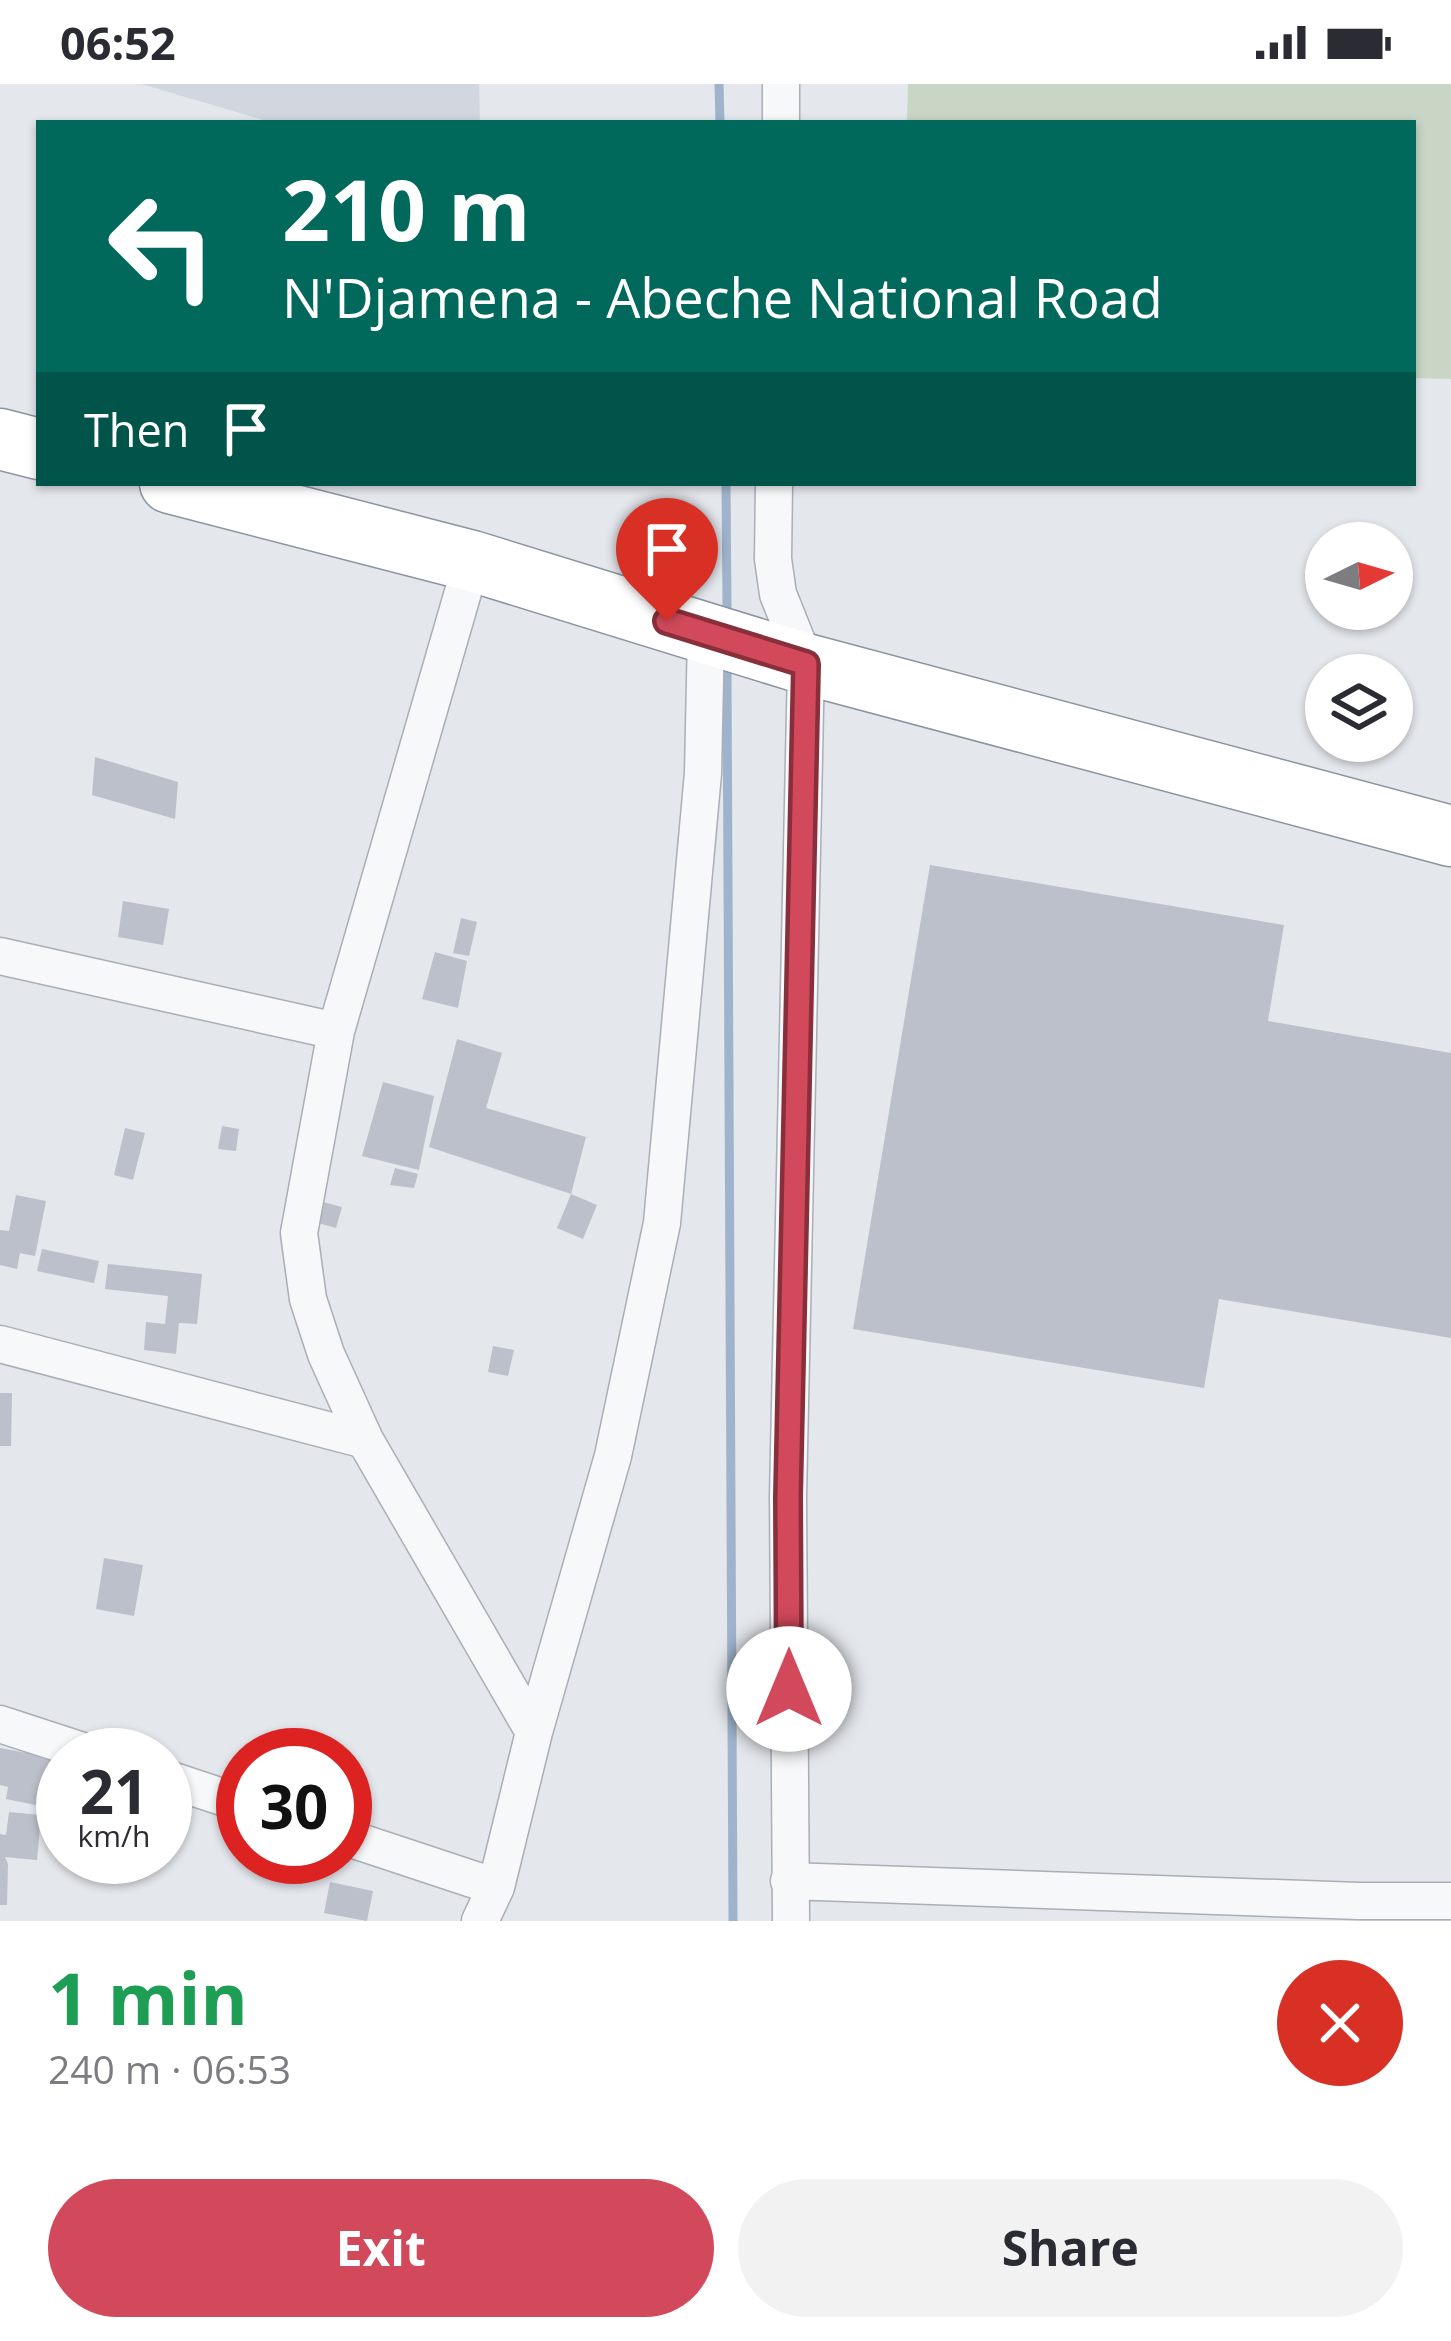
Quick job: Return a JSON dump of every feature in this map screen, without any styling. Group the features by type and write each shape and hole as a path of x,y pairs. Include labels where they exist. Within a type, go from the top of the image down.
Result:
{"highway":[{"path":"0,439 36,448"},
{"path":"182,486 472,561 806,664 1451,836"}],"street":[{"path":"781,84 781,120"},
{"path":"775,486 773,559 778,594 806,664 788,1497 790,1921"},
{"path":"472,561 336,1031 299,1233 308,1299 364,1440 534,1732"},
{"path":"480,1921 496,1887 534,1732 613,1456 662,1223 703,773 706,634"},
{"path":"0,956 336,1031"},
{"path":"0,1344 364,1440"},
{"path":"0,1724 36,1736"},
{"path":"372,1846 496,1887"},
{"path":"789,1881 1359,1911 1451,1900"}],"shaded area":[{"path":"141,84 479,84 480,120 264,120"}],"green space":[{"path":"908,84 1451,84 1451,379 1416,378 1416,120 907,120"}],"building":[{"path":"95,757 178,782 175,819 92,795"},
{"path":"930,865 1284,925 1268,1021 1451,1053 1451,1338 1219,1299 1204,1388 853,1329"},
{"path":"123,901 169,909 163,945 118,937"},
{"path":"461,918 477,922 469,956 453,953"},
{"path":"435,952 467,961 458,1008 422,999"},
{"path":"457,1039 502,1053 486,1108 586,1137 571,1194 429,1147"},
{"path":"383,1082 434,1096 419,1170 362,1156"},
{"path":"222,1126 239,1129 236,1151 218,1149"},
{"path":"125,1128 145,1133 133,1180 114,1175"},
{"path":"395,1168 418,1174 414,1188 390,1185"},
{"path":"571,1194 597,1205 583,1239 557,1228"},
{"path":"16,1195 46,1201 35,1256 20,1253 17,1269 0,1265 0,1230 9,1231"},
{"path":"316,1200 342,1207 336,1228 311,1221"},
{"path":"42,1249 99,1261 94,1283 37,1271"},
{"path":"108,1264 202,1274 197,1324 179,1323 176,1354 144,1350 146,1322 165,1324 168,1296 105,1289"},
{"path":"493,1346 514,1350 508,1376 488,1372"},
{"path":"0,1393 12,1393 11,1446 0,1446"},
{"path":"104,1558 143,1565 134,1616 96,1609"},
{"path":"0,1748 36,1755 36,1805 6,1799 8,1787 0,1785"},
{"path":"9,1812 36,1815 36,1860 5,1857 7,1905 0,1905 0,1834 6,1835"},
{"path":"330,1884 373,1891 367,1921 324,1913"}],"waterway":[{"path":"719,84 720,120"},
{"path":"726,486 727,608"},
{"path":"727,672 733,1921"}],"route":[{"path":"667,621 806,664 788,1497 789,1689"}]}
